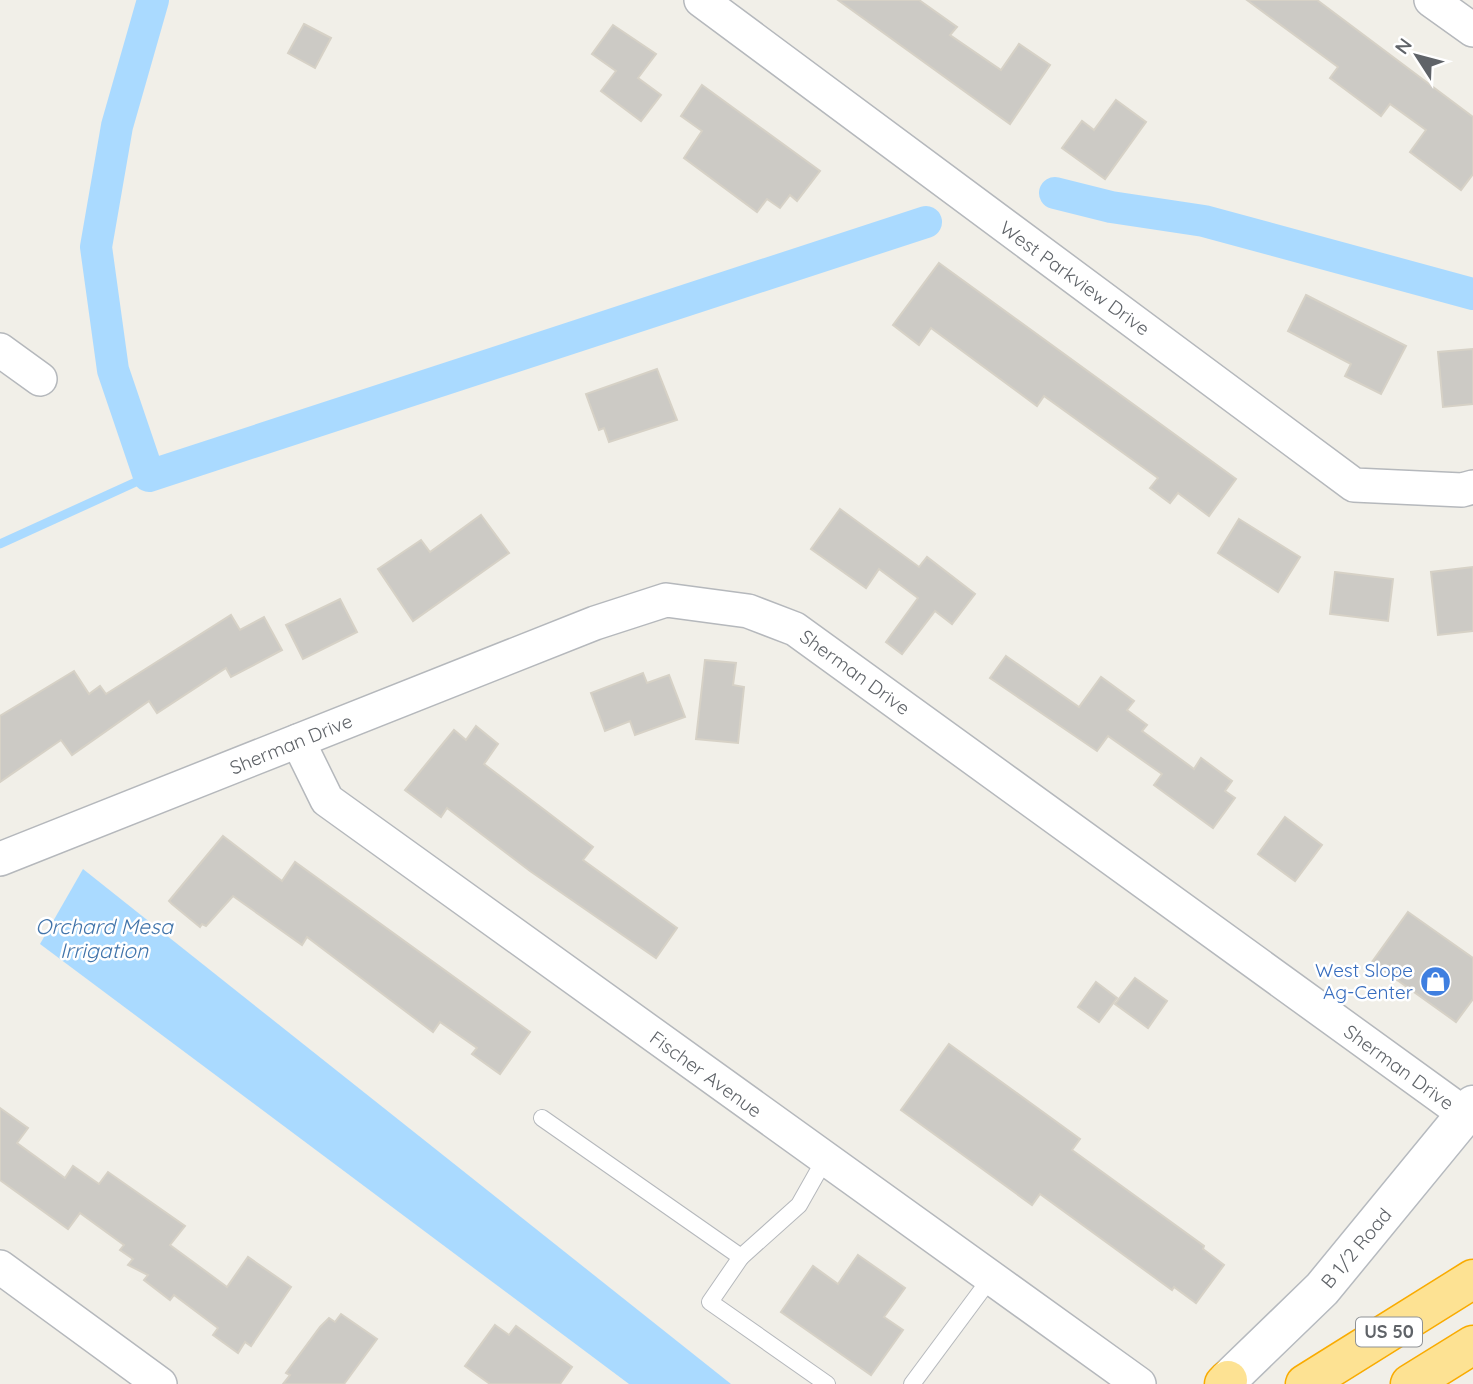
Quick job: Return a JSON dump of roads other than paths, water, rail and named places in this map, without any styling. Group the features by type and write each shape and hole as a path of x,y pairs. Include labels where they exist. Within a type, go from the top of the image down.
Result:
{"highway":[{"name":"US 50","path":"1305,1384 1473,1279"},
{"name":"US 50","path":"1410,1384 1473,1345"}],"main road":[{"name":"B 1/2 Road","path":"1221,1383 1322,1289 1469,1110"}],"street":[{"name":"West Parkview Drive","path":"701,0 1354,485 1462,490 1473,486"},
{"path":"1431,0 1473,30"},
{"path":"0,350 40,379"},
{"name":"Sherman Drive","path":"0,859 595,623 666,600 748,611 795,629 1469,1110"},
{"name":"Fischer Avenue","path":"298,741 327,800 1136,1383"},
{"path":"0,1267 160,1384"}],"lane":[{"path":"542,1118 741,1257"},
{"path":"825,1159 799,1205 741,1257 710,1302 827,1384"},
{"path":"917,1382 990,1279"}],"water":[{"name":"Orchard Mesa Irrigation","path":"83,869 731,1384 629,1384 40,944"}],"waterway":[{"path":"153,0 117,126 96,247 113,370 149,476 926,222"},
{"path":"1055,193 1111,207 1204,221 1473,294"},
{"path":"0,544 149,476"}],"place":[{"name":"West Slope Ag-Center","path":"1436,981"}]}
